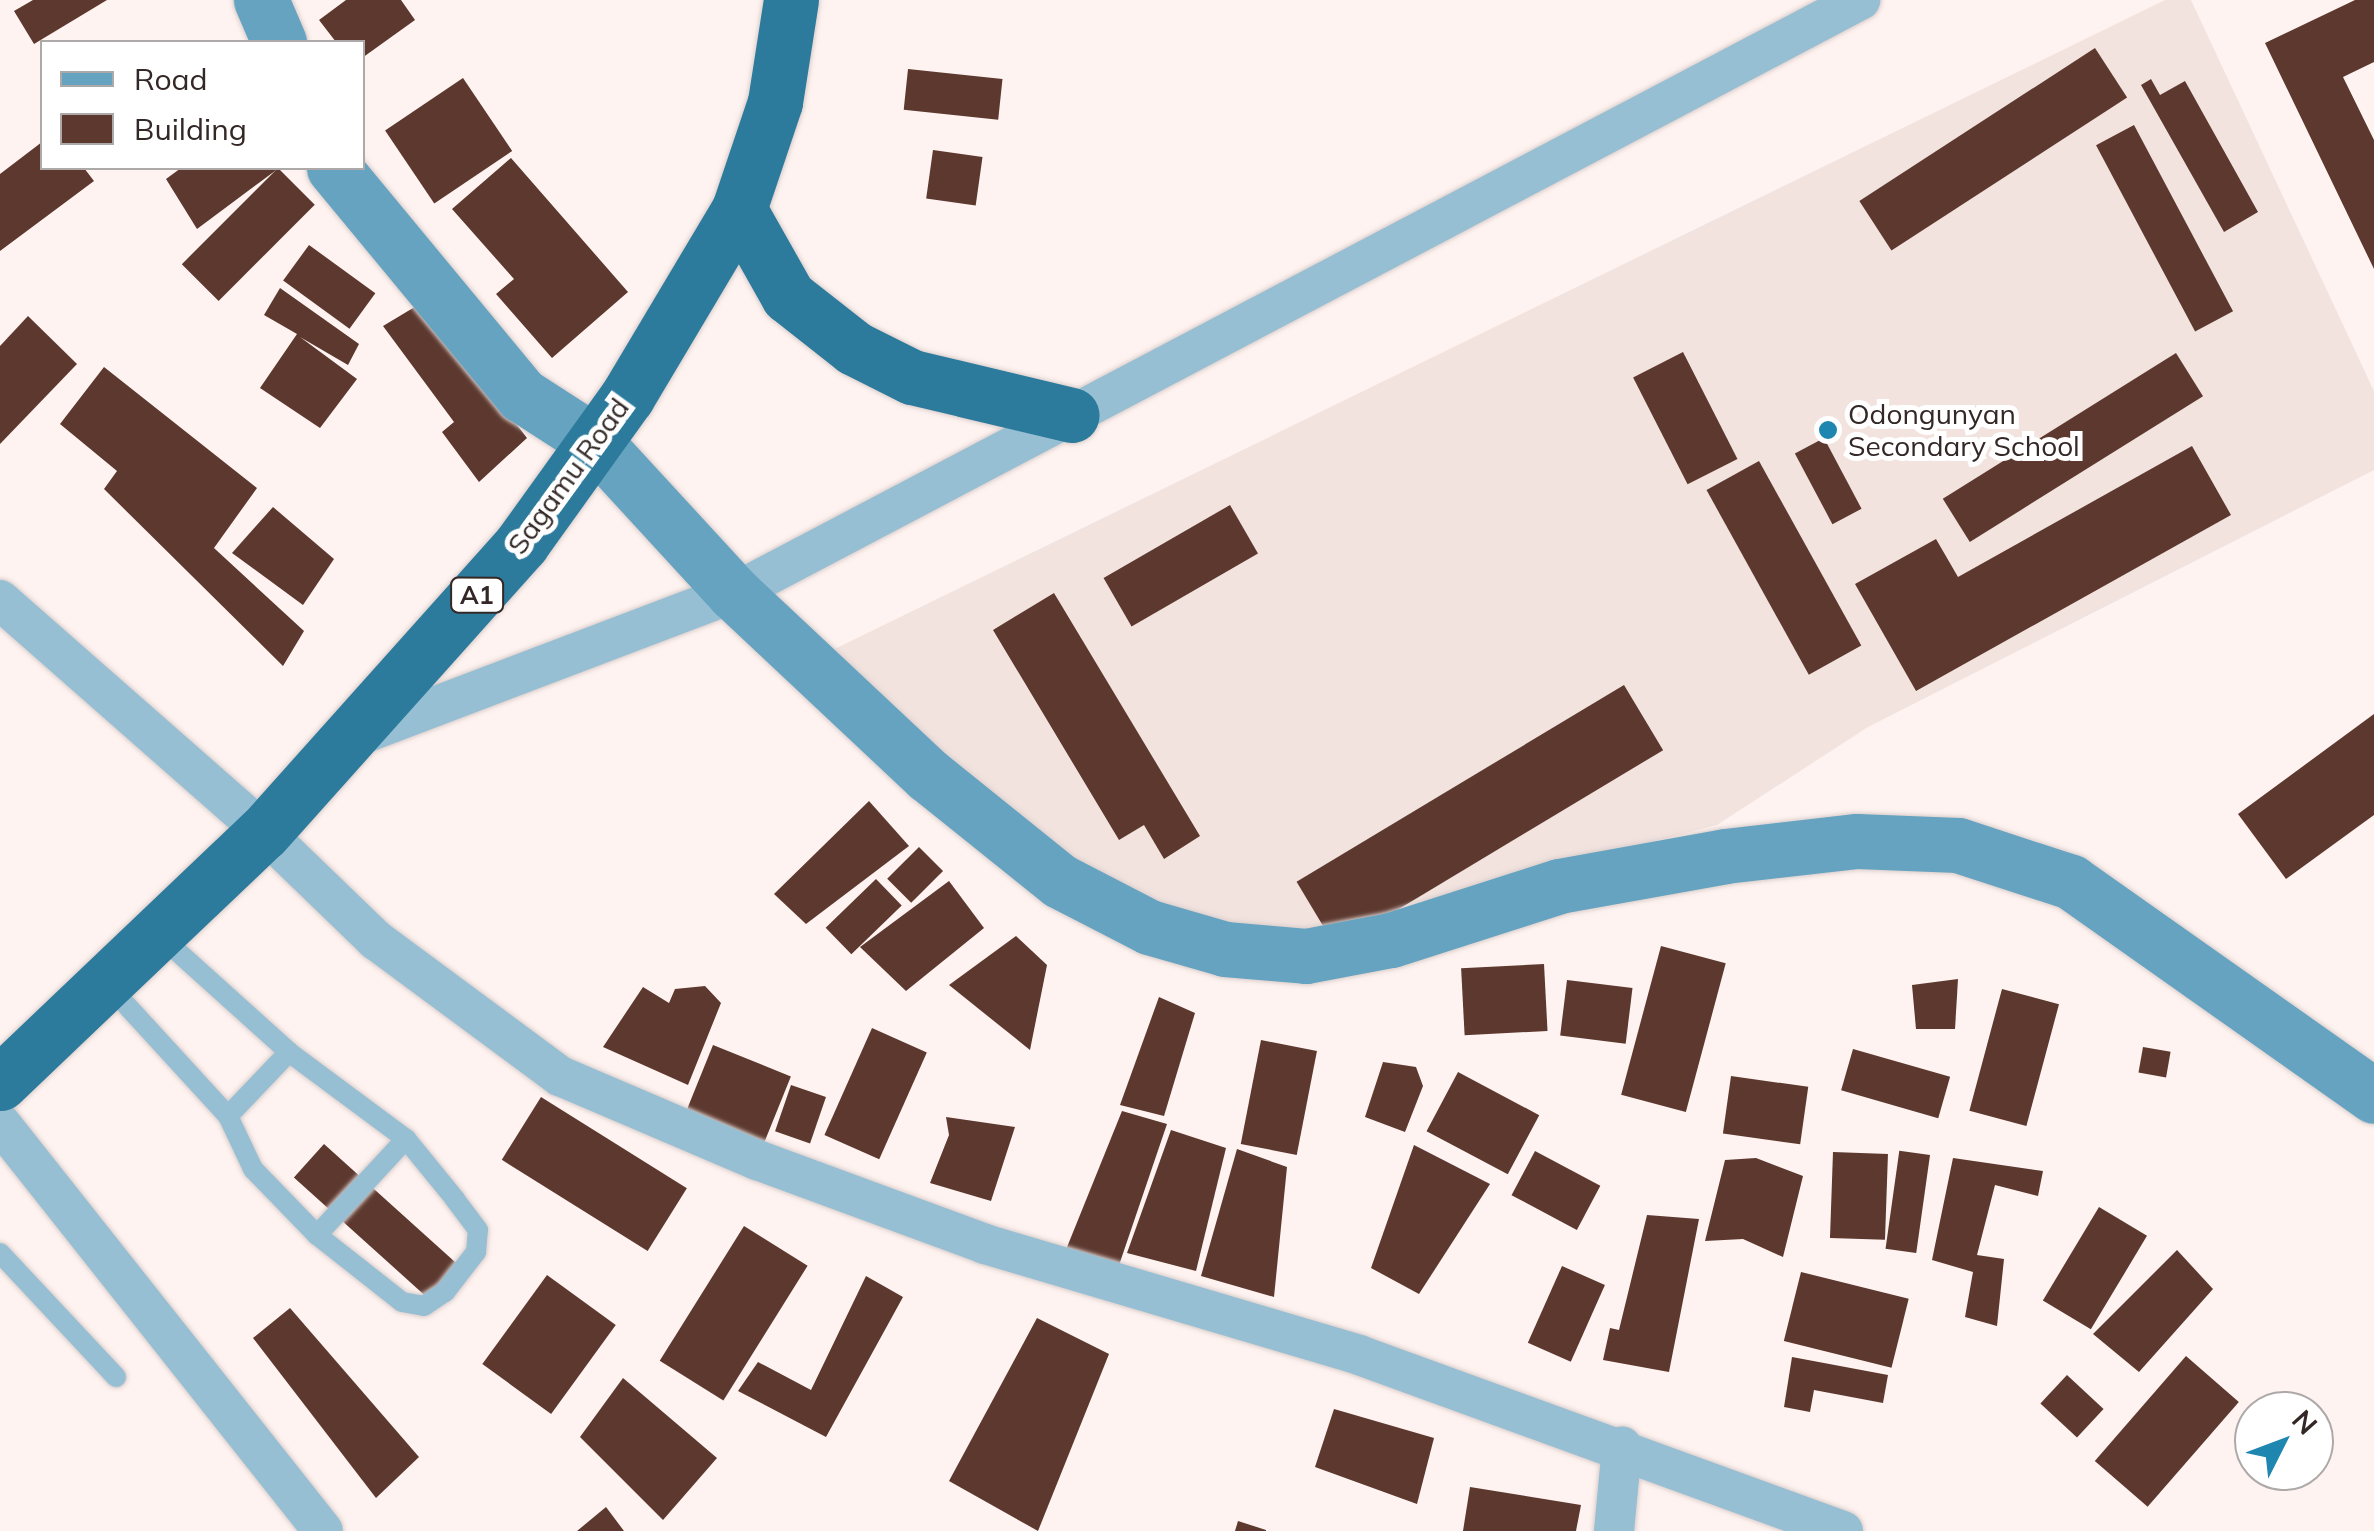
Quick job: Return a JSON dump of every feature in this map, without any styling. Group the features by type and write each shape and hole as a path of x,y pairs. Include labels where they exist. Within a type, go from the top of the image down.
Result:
{"highway":[{"name":"Sagamu Road","path":"0,1083 155,931 264,832 522,543 595,442 739,209 776,102 791,0"},
{"path":"739,209 788,296 854,348 912,376 1072,415"}],"street":[{"path":"261,0 279,40"},
{"path":"350,738 734,593 1860,0"},
{"path":"336,170 522,394 595,442 734,593 928,775 1060,880 1148,927 1225,949 1306,956 1391,940 1560,886 1724,856 1857,841 1958,845 2071,882 2374,1096"},
{"path":"0,600 264,832 376,940 560,1076 757,1160 985,1244 1359,1356 1622,1446 1843,1531"},
{"path":"0,1122 323,1531"},
{"path":"1614,1531 1622,1446"}],"lane":[{"path":"105,982 228,1116 253,1169 317,1234 402,1302 424,1306 445,1292 476,1252 478,1230 406,1139 289,1052 155,931"},
{"path":"228,1116 289,1052"},
{"path":"317,1234 406,1139"},
{"path":"0,1253 116,1378"}],"shaded area":[{"name":"Odongunyan Secondary School","path":"2165,0 2191,0 2374,391 2374,470 1868,727 1717,825 1278,938 1060,881 808,662"}],"building":[{"path":"33,0 107,0 34,44 14,11"},
{"path":"346,0 401,0 415,20 365,56 365,40 334,40 319,20"},
{"path":"2355,0 2374,0 2374,62 2343,77 2374,140 2374,269 2265,43"},
{"path":"2095,48 2127,97 1891,251 1859,201"},
{"path":"908,69 1002,79 998,120 904,110"},
{"path":"463,78 512,151 434,204 385,131"},
{"path":"2151,79 2160,95 2185,81 2258,212 2224,232 2141,85"},
{"path":"2134,125 2233,311 2195,331 2096,145"},
{"path":"40,144 40,170 86,170 94,181 0,251 0,174"},
{"path":"933,150 983,157 976,205 926,199"},
{"path":"511,158 628,292 552,358 496,294 514,279 452,209"},
{"path":"178,170 276,170 197,229 166,179"},
{"path":"280,170 315,205 219,301 182,264"},
{"path":"309,245 375,293 349,329 283,281"},
{"path":"280,288 359,344 348,365 300,337 357,379 320,428 260,388 297,334 264,315"},
{"path":"423,302 527,438 479,482 442,432 454,422 383,326"},
{"path":"28,316 77,364 0,444 0,346"},
{"path":"1683,352 1737,459 1688,484 1633,377"},
{"path":"2176,353 2203,396 1970,542 1943,499"},
{"path":"104,367 257,488 214,548 304,631 283,666 104,489 117,471 60,424"},
{"path":"1824,438 1862,509 1832,524 1795,453"},
{"path":"2192,446 2231,515 1916,691 1855,584 1936,539 1958,577"},
{"path":"1759,461 1861,646 1809,675 1707,490"},
{"path":"1230,505 1258,553 1132,626 1104,578"},
{"path":"273,507 334,559 303,605 232,553"},
{"path":"1054,593 1200,836 1164,859 1144,825 1119,840 993,630"},
{"path":"1624,685 1663,750 1336,947 1297,882"},
{"path":"2374,714 2374,815 2286,879 2238,814"},
{"path":"869,801 909,846 806,924 774,894"},
{"path":"919,847 943,871 911,903 887,879"},
{"path":"876,879 902,906 851,954 826,928"},
{"path":"949,881 984,928 906,991 860,947"},
{"path":"1016,936 1047,965 1030,1050 949,985"},
{"path":"1661,946 1726,963 1686,1112 1621,1095"},
{"path":"1544,964 1548,1031 1465,1035 1461,968"},
{"path":"1958,979 1955,1029 1916,1029 1912,985"},
{"path":"1567,980 1633,988 1626,1044 1560,1036"},
{"path":"705,986 721,1003 688,1085 603,1047 643,987 669,1003 675,989"},
{"path":"2002,989 2059,1004 2026,1126 1969,1111"},
{"path":"1159,997 1195,1013 1164,1116 1120,1105"},
{"path":"872,1028 927,1052 879,1159 824,1135"},
{"path":"1261,1040 1317,1051 1297,1155 1241,1144"},
{"path":"713,1045 791,1076 759,1156 681,1125"},
{"path":"2143,1047 2171,1052 2166,1077 2138,1073"},
{"path":"1853,1049 1950,1077 1938,1118 1841,1090"},
{"path":"1383,1062 1416,1067 1423,1086 1405,1132 1365,1117"},
{"path":"1458,1072 1539,1115 1508,1174 1427,1131"},
{"path":"1731,1076 1808,1087 1800,1144 1723,1133"},
{"path":"791,1085 826,1097 810,1143 775,1131"},
{"path":"541,1097 687,1188 648,1251 502,1160"},
{"path":"1122,1111 1167,1124 1116,1274 1061,1262"},
{"path":"946,1117 1015,1127 991,1201 930,1183 949,1135"},
{"path":"1171,1130 1226,1148 1196,1271 1127,1253"},
{"path":"324,1144 458,1264 428,1298 294,1177"},
{"path":"1414,1145 1490,1184 1419,1294 1371,1268"},
{"path":"1237,1149 1287,1167 1274,1297 1201,1276"},
{"path":"1535,1151 1600,1186 1577,1230 1512,1195"},
{"path":"1899,1151 1930,1155 1916,1253 1886,1249"},
{"path":"1833,1152 1888,1154 1885,1240 1830,1238"},
{"path":"1756,1158 1803,1176 1783,1257 1743,1239 1705,1241 1725,1160"},
{"path":"1953,1158 2043,1171 2038,1196 1995,1185 1977,1255 2004,1259 1997,1326 1965,1317 1973,1272 1932,1260"},
{"path":"2099,1207 2147,1236 2091,1329 2043,1300"},
{"path":"1647,1215 1699,1219 1669,1372 1603,1360 1610,1328 1619,1330"},
{"path":"744,1226 808,1266 723,1401 660,1361"},
{"path":"2177,1250 2213,1289 2139,1372 2093,1334"},
{"path":"1562,1266 1605,1285 1571,1362 1528,1343"},
{"path":"1801,1272 1909,1299 1892,1368 1784,1341"},
{"path":"547,1275 616,1325 551,1414 482,1364"},
{"path":"866,1276 903,1297 826,1437 738,1391 758,1362 811,1390"},
{"path":"290,1308 419,1457 376,1498 253,1338"},
{"path":"1037,1318 1109,1354 1038,1531 949,1481"},
{"path":"2186,1356 2234,1398 2234,1407 2148,1507 2095,1461"},
{"path":"1792,1357 1888,1375 1883,1403 1814,1390 1810,1412 1784,1407"},
{"path":"2067,1375 2104,1409 2077,1438 2040,1404"},
{"path":"623,1378 717,1458 663,1520 580,1437"},
{"path":"1334,1409 1434,1438 1417,1504 1315,1467"},
{"path":"1470,1487 1581,1505 1576,1531 1463,1531"},
{"path":"606,1507 624,1531 577,1531"},
{"path":"1238,1521 1266,1530 1266,1531 1235,1531"}],"place":[{"name":"Odongunyan Secondary School","path":"1828,430"}]}
